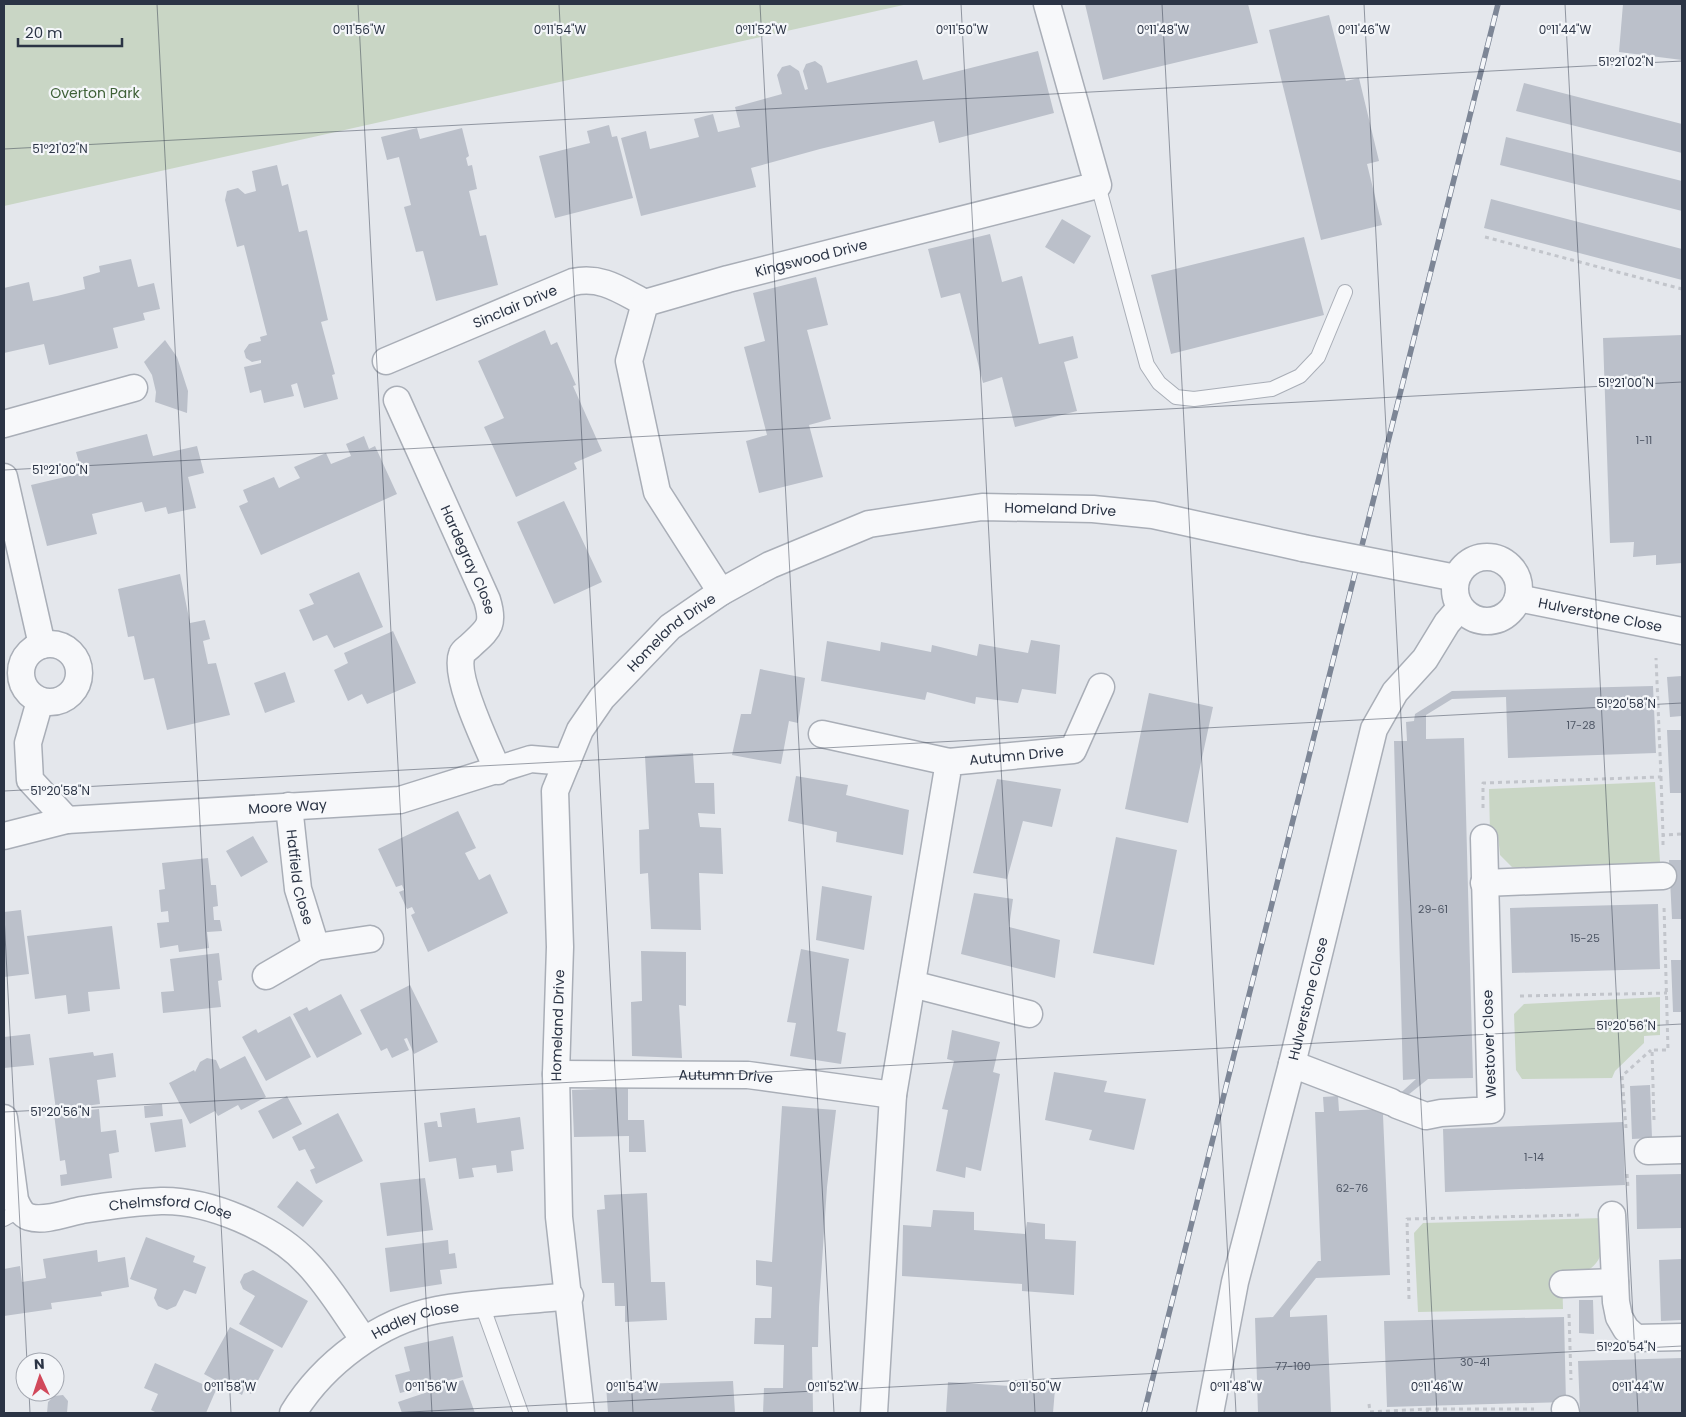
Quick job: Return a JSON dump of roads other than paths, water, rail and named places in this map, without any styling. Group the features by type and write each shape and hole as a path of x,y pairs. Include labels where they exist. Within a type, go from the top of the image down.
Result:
{"street":[{"path":"1046,4 1098,185"},
{"name":"Kingswood Drive","path":"645,303 728,279 1098,185"},
{"name":"Sinclair Drive","path":"386,361 573,282 588,279 607,283 645,303"},
{"path":"645,303 630,361 657,492 721,592"},
{"path":"4,424 134,388"},
{"name":"Hardegray Close","path":"397,400 488,600 492,616 488,630 462,653 460,668 463,686 498,771"},
{"path":"4,477 42,644"},
{"name":"Homeland Drive","path":"581,1413 570,1296 559,1217 556,1074 560,947 555,791 580,730 602,698 670,627 721,592 770,565 869,524 982,507 1043,506 1153,515 1303,548 1456,578"},
{"path":"1483,557 1497,558 1505,563 1514,573 1518,584 1518,598 1508,613 1486,622 1469,616 1460,608 1456,599 1456,578 1461,569 1472,560 1483,557"},
{"name":"Hulverstone Close","path":"1518,598 1682,631"},
{"name":"Hulverstone Close","path":"1210,1413 1235,1282 1292,1064 1374,729 1395,692 1425,659 1447,624 1460,608"},
{"path":"42,644 62,646 70,652 79,669 79,679 69,696 60,701 40,701 26,690 20,672 26,655 42,644"},
{"name":"Autumn Drive","path":"822,734 950,762 1073,750 1101,687"},
{"path":"40,701 28,743 30,780 67,820"},
{"name":"Moore Way","path":"4,836 67,820 400,800 498,771 530,759 566,762"},
{"name":"Autumn Drive","path":"874,1413 881,1332 893,1095 950,762"},
{"name":"Hatfield Close","path":"289,806 298,889 316,947"},
{"name":"Westover Close","path":"1292,1064 1426,1116 1440,1113 1491,1110 1484,838"},
{"path":"1484,883 1663,876"},
{"path":"266,976 316,947 370,939"},
{"path":"912,984 1028,1014"},
{"name":"Autumn Drive","path":"556,1074 748,1075 893,1095"},
{"name":"Chelmsford Close","path":"4,1118 15,1200 12,1214 38,1218 83,1210 162,1201 194,1204 236,1217 272,1235 308,1264 364,1340"},
{"path":"1643,1151 1682,1150"},
{"path":"1612,1215 1619,1317 1626,1329 1636,1338 1682,1337"},
{"path":"1565,1284 1616,1282"},
{"name":"Hadley Close","path":"293,1413 301,1400 328,1369 364,1340 404,1321 436,1310 570,1296"}],"lane":[{"path":"1098,185 1147,365 1159,383 1176,397 1194,399 1272,389 1300,376 1318,358 1345,292"},
{"path":"482,1305 521,1413"}],"railway":[{"path":"1144,1413 1498,4"}],"park label":[{"name":"Overton Park","path":"95,93"}]}
